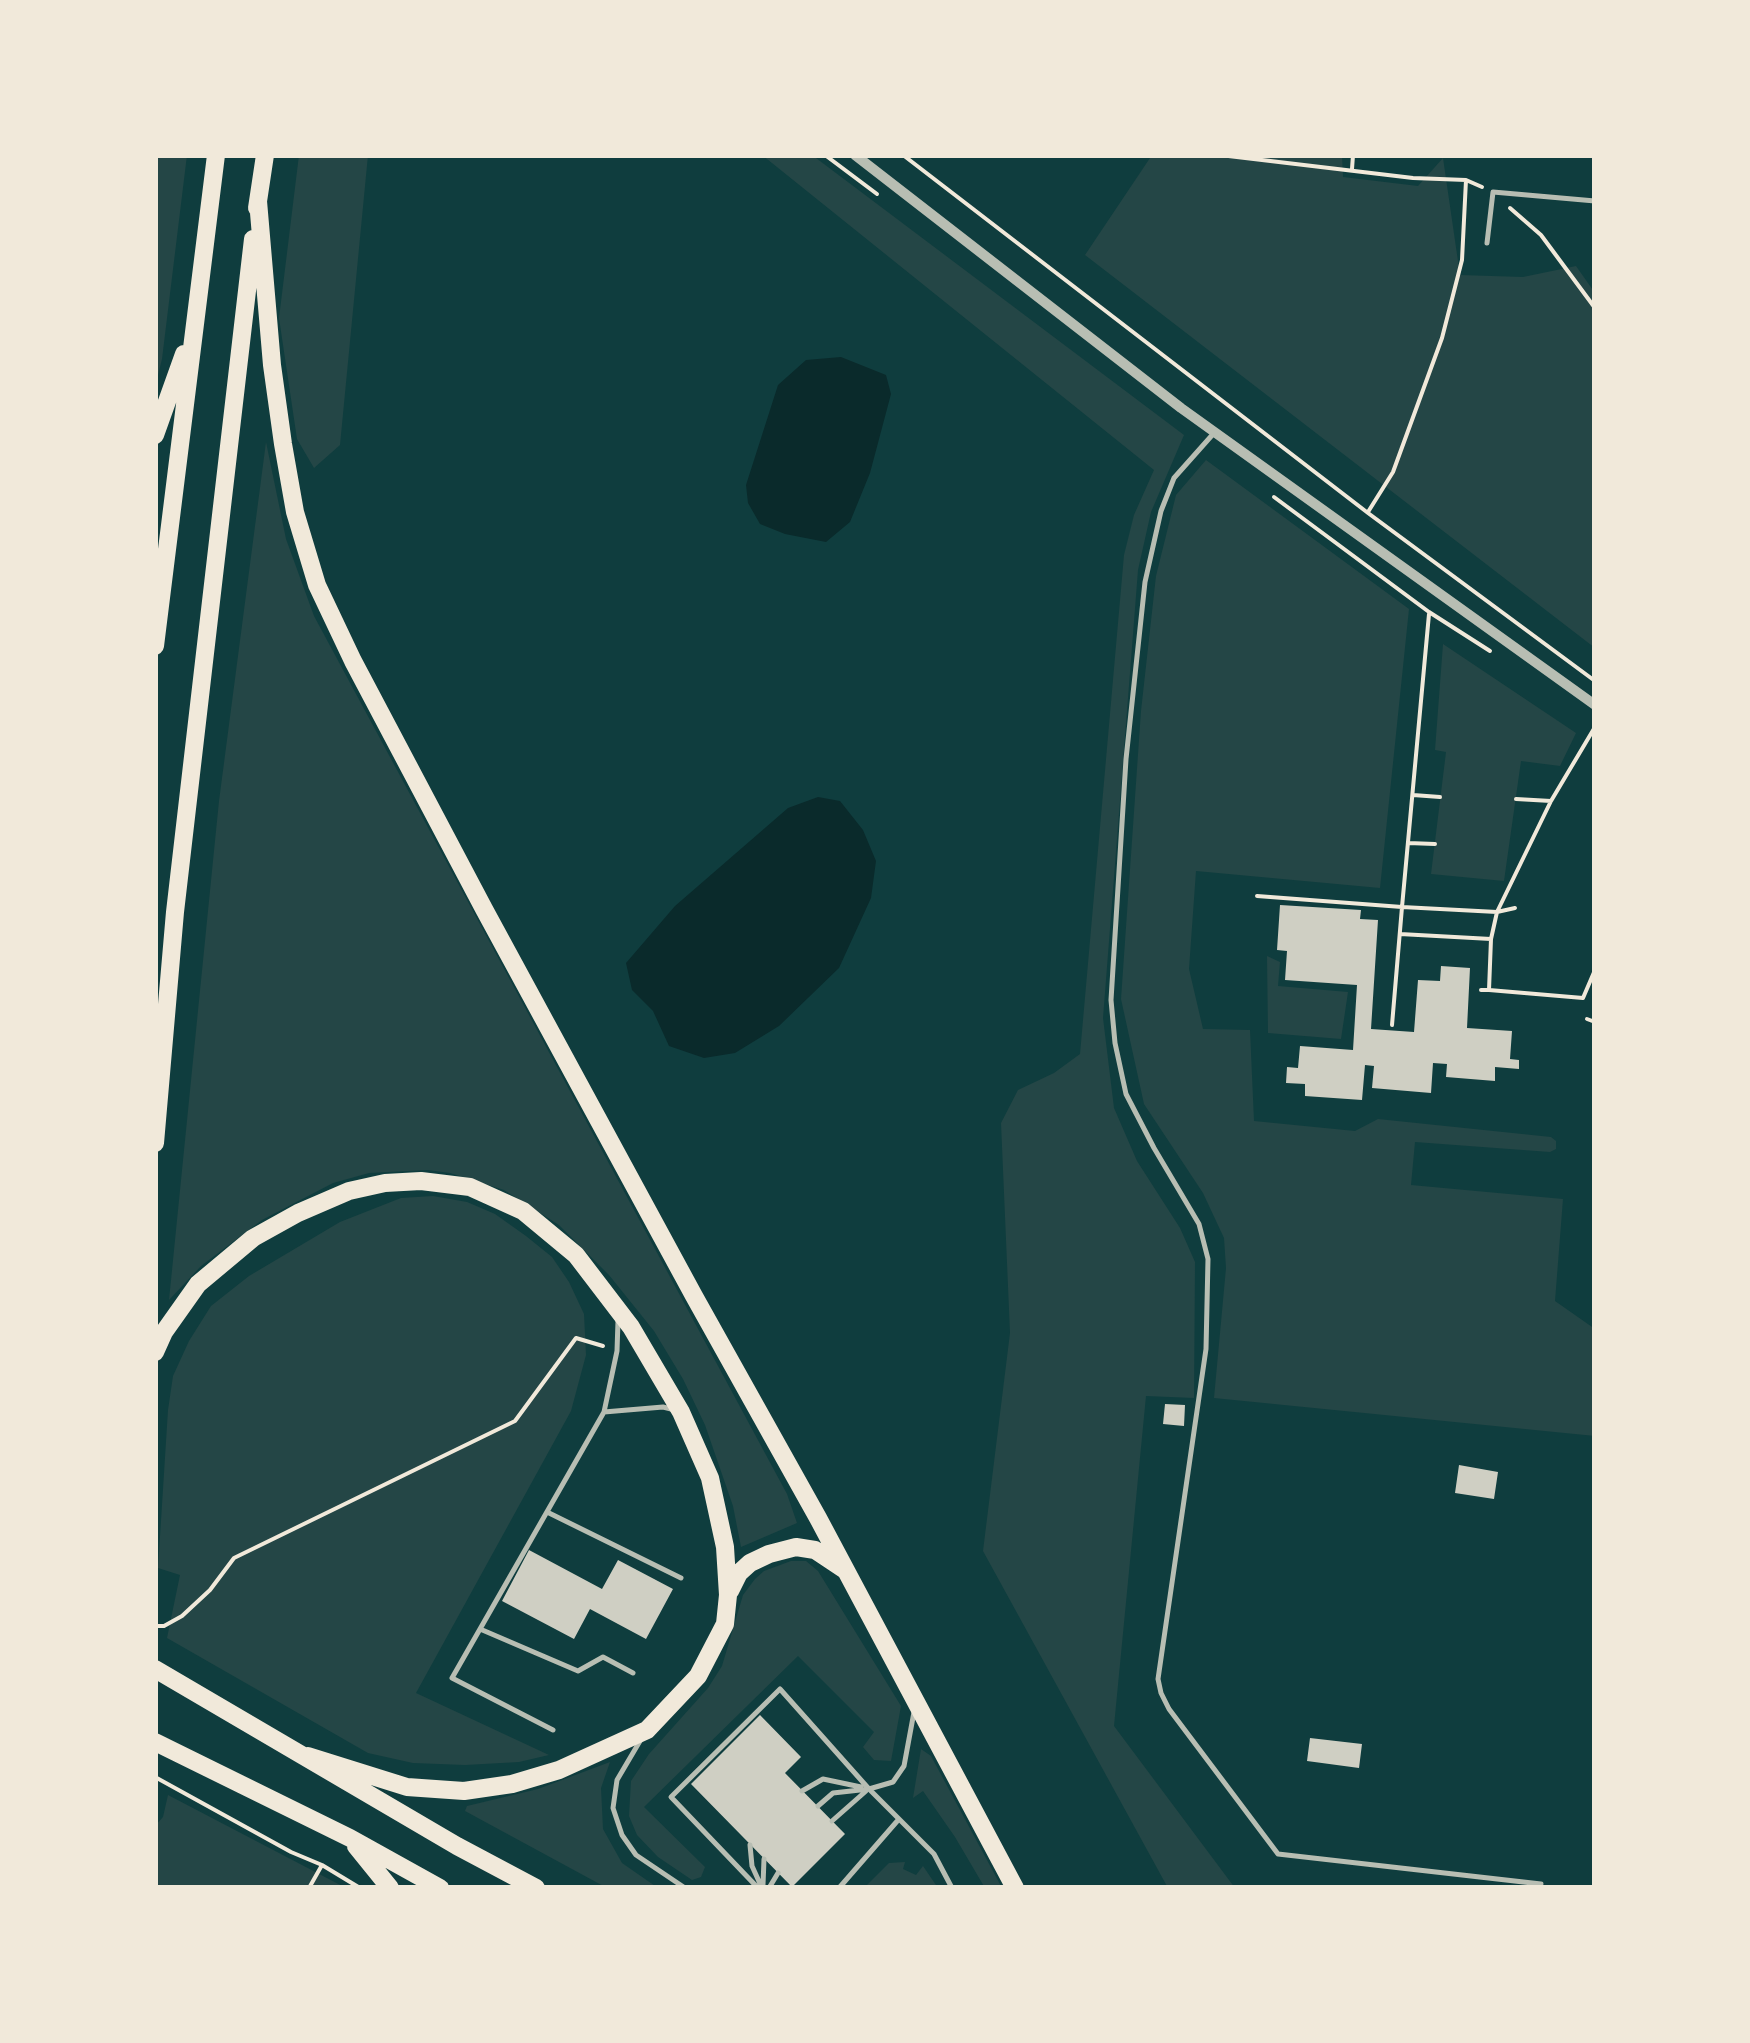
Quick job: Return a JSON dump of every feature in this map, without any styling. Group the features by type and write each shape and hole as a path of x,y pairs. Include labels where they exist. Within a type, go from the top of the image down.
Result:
{"highway":[{"path":"155,646 216,155"},
{"path":"155,1143 175,912 265,155"},
{"path":"258,200 272,365 284,444 295,512 317,585 476,892 1015,1888"},
{"path":"155,435 195,320"},
{"path":"155,1352 164,1332 198,1284 253,1238 321,1201 385,1183 422,1181 470,1187 522,1211 576,1255 614,1304 680,1412 710,1478 725,1547 725,1624 698,1676 647,1730 559,1770 512,1784 464,1791 407,1787 308,1756"},
{"path":"728,1595 739,1573 750,1563 796,1547 815,1550 846,1570"},
{"path":"155,1669 536,1888"},
{"path":"155,1742 350,1838 440,1888"},
{"path":"350,1838 390,1888"}],"street":[{"path":"855,155 1214,432 1595,706"}],"lane":[{"path":"1488,244 1492,192 1595,202"},
{"path":"1214,432 1174,478 1161,510 1145,582 1126,759 1111,1000 1126,1094 1199,1224 1208,1258 1206,1349 1158,1679 1161,1694 1168,1709 1278,1854 1541,1884"},
{"path":"553,1730 452,1678 604,1412 617,1351 614,1304"},
{"path":"604,1412 662,1407 680,1412"},
{"path":"547,1512 681,1578"},
{"path":"480,1629 578,1670 603,1657 633,1673"},
{"path":"763,1888 672,1797 780,1689 869,1789 934,1854 952,1888"},
{"path":"818,1806 833,1793 893,1782 904,1766 915,1700"},
{"path":"647,1730 617,1780 613,1808 622,1835 636,1855 685,1888"},
{"path":"802,1791 823,1779 869,1789"},
{"path":"832,1820 869,1789"},
{"path":"839,1888 900,1818"},
{"path":"750,1845 752,1866 763,1888"},
{"path":"763,1888 764,1858"},
{"path":"763,1888 778,1873"}],"path":[{"path":"825,155 887,202"},
{"path":"903,155 1368,513 1595,681"},
{"path":"1220,155 1414,178 1466,180 1492,192 1540,235 1595,308"},
{"path":"1352,170 1353,155"},
{"path":"1368,513 1393,472 1442,338 1462,260 1466,180"},
{"path":"1392,1025 1429,612"},
{"path":"1489,990 1491,939 1497,912 1551,801 1595,727"},
{"path":"1413,794 1440,798"},
{"path":"1516,799 1551,801"},
{"path":"1408,843 1434,844"},
{"path":"1257,896 1497,912 1515,908"},
{"path":"1400,934 1491,939"},
{"path":"1481,990 1582,998 1595,970"},
{"path":"1587,1019 1595,1022"},
{"path":"155,1626 164,1626 182,1616 210,1590 234,1558 515,1422 576,1338 617,1351"},
{"path":"155,1778 291,1852 322,1864 360,1888"},
{"path":"308,1888 322,1864"}],"shaded area":[{"path":"155,155 187,155 162,359 155,387"},
{"path":"299,155 368,155 340,445 314,468 297,439 279,318"},
{"path":"762,155 812,155 1184,435 1151,512 1138,570 1103,1018 1114,1108 1137,1161 1180,1228 1195,1262 1194,1398 1146,1396 1114,1726 1235,1888 1168,1888 983,1551 1010,1333 1001,1123 1018,1090 1054,1073 1080,1054 1124,555 1134,515 1154,470"},
{"path":"1152,155 1342,155 1343,177 1418,186 1443,158 1460,275 1523,277 1576,266 1595,293 1595,648 1085,255"},
{"path":"841,357 886,375 891,394 870,473 850,522 826,542 785,534 760,524 748,503 746,485 778,385 806,360"},
{"path":"266,442 286,539 314,616 787,1494 797,1523 741,1547 733,1506 705,1425 654,1331 609,1275 559,1225 504,1190 428,1170 369,1173 333,1183 262,1220 201,1266 169,1300 219,801"},
{"path":"1206,460 1409,609 1380,888 1196,871 1189,969 1203,1029 1250,1030 1254,1121 1355,1131 1378,1119 1551,1137 1556,1141 1556,1149 1550,1152 1415,1142 1411,1185 1563,1199 1555,1301 1595,1329 1595,1436 1214,1398 1226,1268 1224,1238 1203,1193 1144,1104 1121,999 1141,711 1156,576 1176,495"},
{"path":"1443,644 1576,733 1560,766 1521,761 1504,881 1431,874 1446,752 1435,750"},
{"path":"818,797 840,801 863,830 876,861 871,898 839,968 779,1026 735,1053 704,1058 669,1046 653,1011 632,990 626,963 675,906 788,808"},
{"path":"1267,956 1280,962 1278,986 1348,992 1341,1039 1268,1033"},
{"path":"433,1196 467,1202 495,1214 526,1236 552,1257 584,1314 586,1355 571,1411 416,1693 549,1755 519,1762 413,1763 368,1753 167,1638 180,1575 158,1568 168,1410 173,1376 189,1341 211,1306 249,1276 340,1222 401,1198"},
{"path":"791,1561 806,1561 818,1571 901,1706 891,1761 874,1760 863,1747 874,1732 798,1656 644,1807 705,1867 701,1877 692,1880 658,1857 637,1835 629,1816 631,1781 722,1666 743,1595 764,1571"},
{"path":"921,1749 931,1756 1002,1888 985,1888 923,1791 913,1798"},
{"path":"610,1762 601,1788 603,1829 622,1863 658,1888 607,1888 465,1811 467,1806 538,1789"},
{"path":"168,1795 346,1888 155,1888 155,1826 163,1817"},
{"path":"905,1862 903,1869 916,1875 923,1866 938,1888 864,1888 889,1863"}],"building":[{"path":"1280,905 1361,910 1360,919 1378,920 1371,1029 1414,1032 1418,980 1440,981 1441,966 1470,968 1467,1028 1512,1031 1510,1059 1519,1060 1519,1069 1495,1067 1495,1081 1446,1077 1447,1064 1433,1063 1431,1093 1372,1088 1374,1066 1365,1065 1362,1100 1305,1096 1305,1084 1286,1083 1287,1067 1298,1068 1300,1046 1353,1050 1357,985 1285,980 1287,951 1277,950"},
{"path":"1165,1404 1185,1405 1184,1426 1163,1424"},
{"path":"1459,1465 1498,1472 1494,1499 1455,1493"},
{"path":"529,1550 602,1589 618,1560 673,1589 646,1639 590,1609 574,1639 502,1601"},
{"path":"760,1715 801,1757 785,1773 845,1834 792,1887 691,1784"},
{"path":"1310,1738 1362,1744 1359,1768 1307,1761"}]}
